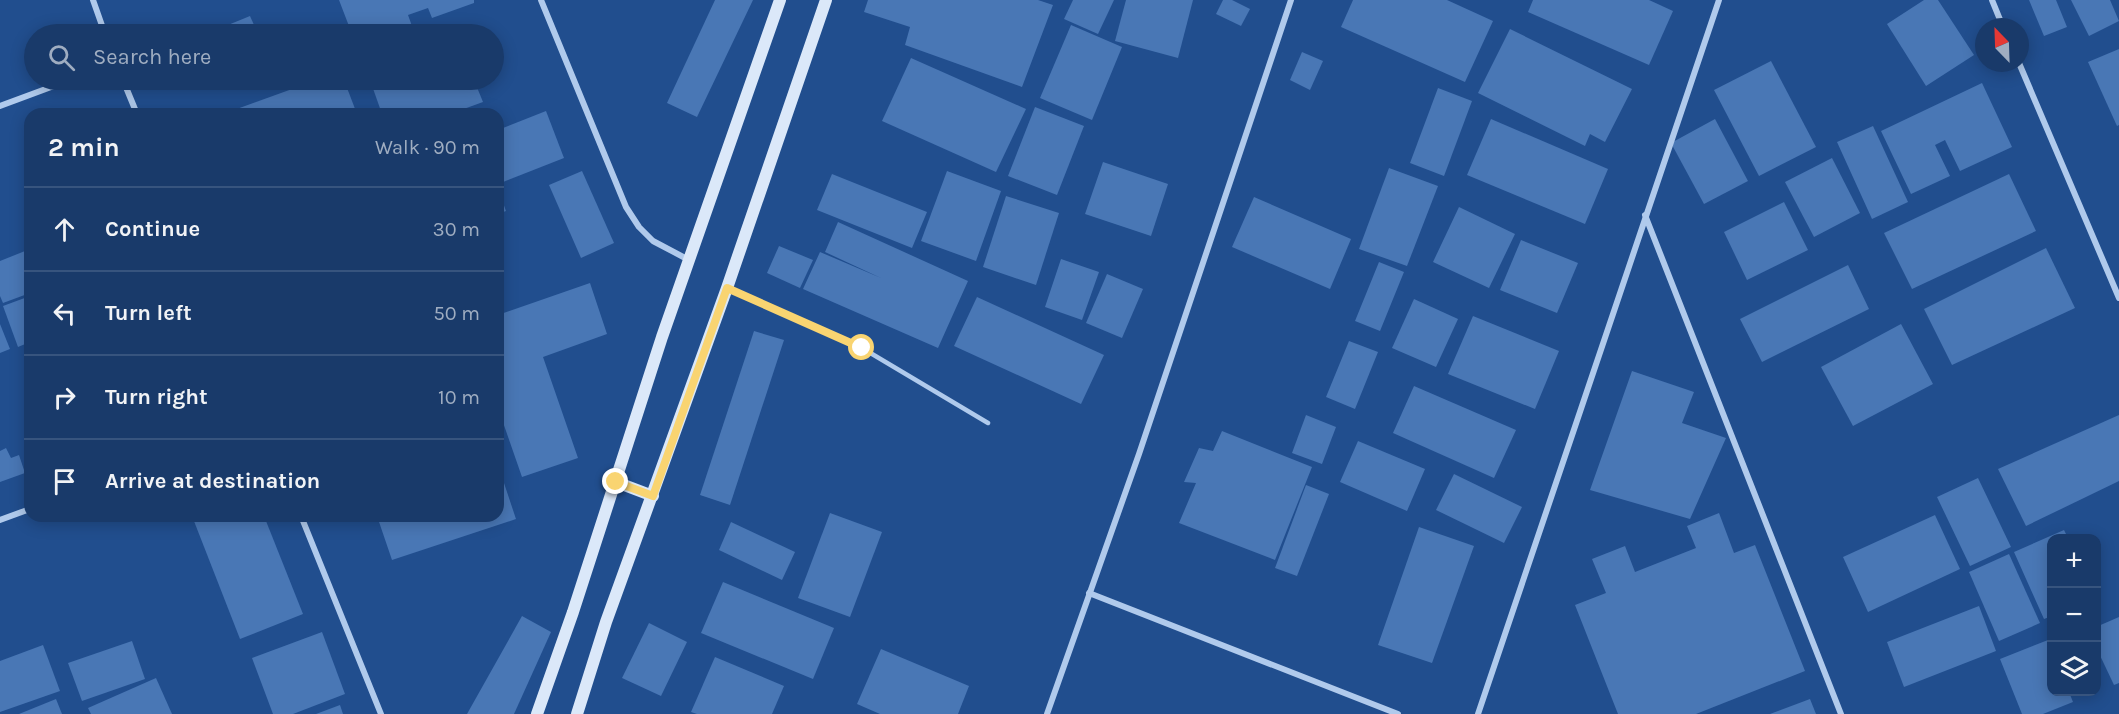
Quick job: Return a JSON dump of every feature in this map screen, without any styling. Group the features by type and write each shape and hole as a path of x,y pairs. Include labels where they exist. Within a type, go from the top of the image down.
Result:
{"main road":[{"path":"537,714 616,482 662,337 780,0"},
{"path":"577,714 606,622 727,288 826,0"},
{"path":"616,482 653,496"}],"street":[{"path":"93,0 101,24"},
{"path":"541,0 626,207 639,227 653,241 689,260"},
{"path":"1047,714 1139,454 1291,0"},
{"path":"1478,714 1719,0"},
{"path":"1992,0 1999,18"},
{"path":"2023,72 2119,298"},
{"path":"0,106 43,90"},
{"path":"127,90 135,108"},
{"path":"1645,215 1841,714"},
{"path":"0,520 24,511"},
{"path":"303,522 381,714"},
{"path":"1089,593 1398,714"}],"lane":[{"path":"727,288 862,348 988,423"}],"building":[{"path":"339,0 474,0 474,3 432,18 428,8 408,15 411,24 348,24"},
{"path":"715,0 753,0 697,117 667,103"},
{"path":"868,0 1038,0 1053,5 1022,87 905,45 910,27 864,12"},
{"path":"1073,0 1114,0 1098,34 1064,19"},
{"path":"1126,0 1193,0 1178,58 1115,41"},
{"path":"1223,0 1232,0 1250,9 1241,26 1216,14"},
{"path":"1353,0 1447,0 1493,21 1465,82 1341,27"},
{"path":"1533,0 1649,0 1673,11 1649,65 1528,12"},
{"path":"1924,0 1938,0 1974,55 1926,86 1887,24"},
{"path":"2029,0 2056,0 2067,27 2044,36"},
{"path":"2071,0 2110,0 2119,21 2089,36"},
{"path":"250,16 254,24 230,24"},
{"path":"1071,25 1122,47 1092,120 1040,98"},
{"path":"1510,29 1632,89 1605,142 1590,134 1585,146 1478,93"},
{"path":"2119,49 2119,125 2117,126 2088,62"},
{"path":"1302,52 1323,61 1310,90 1290,80"},
{"path":"911,58 1026,109 996,172 882,121"},
{"path":"1771,61 1816,147 1759,176 1714,90"},
{"path":"1982,83 2012,147 1960,171 1945,140 1935,145 1950,176 1911,194 1881,131"},
{"path":"1438,88 1472,101 1444,176 1410,163"},
{"path":"289,90 348,90 355,108 240,108"},
{"path":"374,90 478,90 483,102 466,108 380,108"},
{"path":"1035,107 1084,126 1057,195 1008,176"},
{"path":"546,111 564,158 504,182 504,128"},
{"path":"1491,119 1608,169 1585,224 1467,175"},
{"path":"1715,119 1748,181 1704,204 1671,143"},
{"path":"1873,126 1908,202 1872,219 1837,142"},
{"path":"1832,158 1860,213 1814,237 1785,182"},
{"path":"1103,162 1168,184 1151,236 1085,214"},
{"path":"1389,168 1438,186 1407,266 1359,249"},
{"path":"582,171 614,243 581,258 549,185"},
{"path":"947,171 1001,191 976,261 921,241"},
{"path":"832,174 927,212 912,248 817,210"},
{"path":"2009,174 2036,231 1912,289 1884,233"},
{"path":"1006,196 1059,213 1036,285 983,267"},
{"path":"1254,197 1351,239 1330,289 1232,247"},
{"path":"1784,202 1808,250 1747,280 1724,232"},
{"path":"1459,207 1515,234 1489,288 1433,262"},
{"path":"838,222 968,281 938,348 803,289 820,252 881,278 825,252"},
{"path":"1521,240 1578,263 1557,313 1500,290"},
{"path":"779,246 813,260 800,288 767,273"},
{"path":"2046,248 2075,308 1952,365 1924,309"},
{"path":"24,251 24,295 3,303 0,296 0,261"},
{"path":"1061,259 1099,272 1082,320 1045,307"},
{"path":"1379,262 1404,272 1380,331 1355,321"},
{"path":"1848,265 1869,309 1762,362 1740,319"},
{"path":"1107,274 1143,289 1122,338 1086,323"},
{"path":"590,283 607,334 543,357 578,458 522,477 504,425 504,313"},
{"path":"977,297 1104,355 1081,404 954,346"},
{"path":"24,298 24,344 18,347 3,306"},
{"path":"1414,299 1458,319 1436,367 1392,348"},
{"path":"1473,316 1559,351 1535,409 1448,374"},
{"path":"0,324 10,349 0,353"},
{"path":"1901,324 1933,384 1853,426 1821,367"},
{"path":"754,331 784,340 730,505 700,495"},
{"path":"1349,341 1378,352 1355,409 1326,397"},
{"path":"1632,371 1694,392 1682,423 1726,438 1690,519 1590,490"},
{"path":"1414,386 1516,430 1494,478 1393,433"},
{"path":"1306,415 1336,427 1322,464 1292,453"},
{"path":"2119,415 2119,481 2026,526 1998,469"},
{"path":"1222,431 1312,467 1275,560 1179,523 1196,483 1184,482 1199,448 1213,451"},
{"path":"1358,441 1425,469 1407,511 1340,482"},
{"path":"6,448 11,458 19,455 24,473 0,482 0,451"},
{"path":"1454,474 1522,507 1504,543 1436,510"},
{"path":"1978,478 2011,547 1970,566 1937,497"},
{"path":"504,483 516,519 392,560 379,522 504,522"},
{"path":"1306,485 1329,494 1297,576 1275,568"},
{"path":"830,513 882,532 850,617 798,598"},
{"path":"1719,513 1734,553 1755,545 1805,671 1696,714 1618,714 1575,605 1606,593 1592,559 1625,546 1635,572 1696,548 1687,526"},
{"path":"1935,515 1960,569 1868,612 1843,557"},
{"path":"194,522 266,522 303,614 240,639"},
{"path":"731,522 795,552 782,580 719,550"},
{"path":"1419,527 1474,546 1432,663 1378,645"},
{"path":"2047,537 2047,618 2044,619 2014,552"},
{"path":"2009,554 2040,623 1999,641 1969,572"},
{"path":"723,582 834,628 813,679 701,633"},
{"path":"1979,606 1996,651 1904,687 1887,642"},
{"path":"522,616 551,632 514,714 467,714"},
{"path":"2119,617 2119,683 2114,685 2101,658 2101,625"},
{"path":"649,623 687,642 661,696 622,678"},
{"path":"322,632 345,694 293,714 273,714 252,658"},
{"path":"2047,640 2047,696 2071,696 2073,702 2043,714 2022,714 2000,659"},
{"path":"132,641 145,679 82,701 68,663"},
{"path":"43,645 60,691 0,712 0,661"},
{"path":"881,649 969,686 958,714 880,714 857,704"},
{"path":"715,657 784,686 772,714 697,714 691,712"},
{"path":"156,678 172,714 91,714 88,708"},
{"path":"56,699 62,714 19,714"},
{"path":"1810,699 1816,714 1770,714"},
{"path":"340,705 343,714 316,714"}],"route":[{"path":"616,482 653,496 727,288 862,348"}]}
